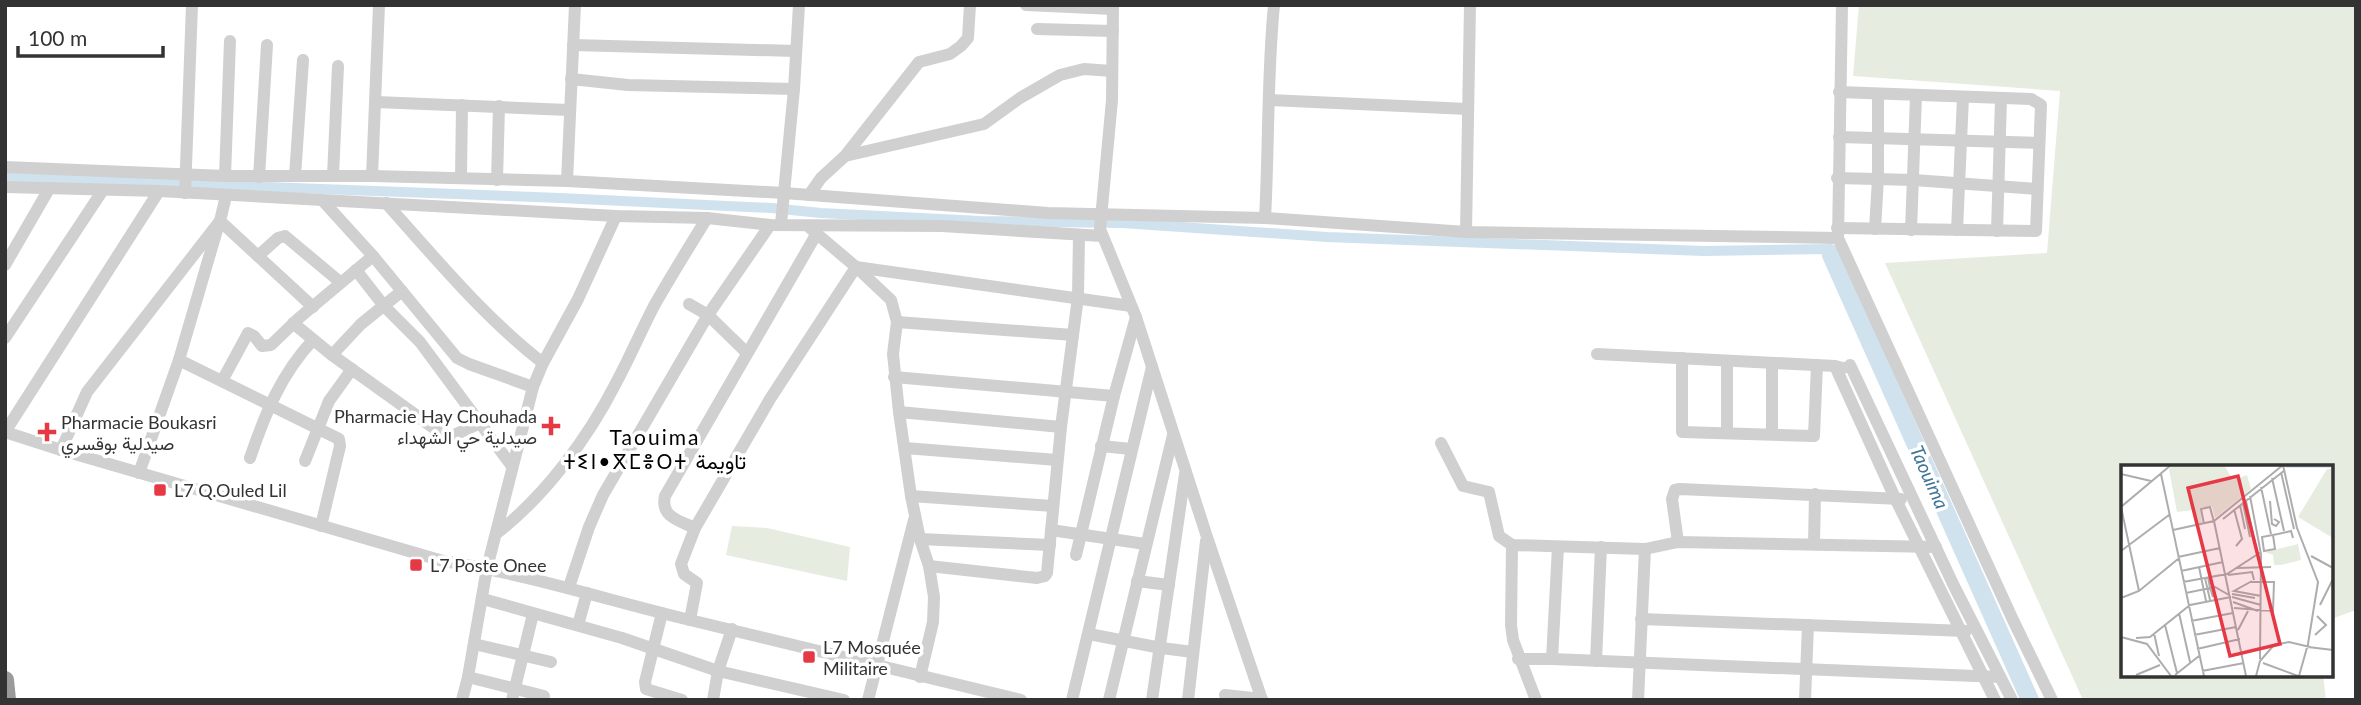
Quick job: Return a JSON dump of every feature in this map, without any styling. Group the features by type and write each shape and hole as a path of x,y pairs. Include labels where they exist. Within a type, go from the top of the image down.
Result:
{"highway":[{"path":"5,680 7,700"}],"street":[{"path":"185,193 192,5"},
{"path":"372,176 379,5"},
{"path":"567,181 568,110 575,5"},
{"path":"780,212 794,89 799,5"},
{"path":"569,587 603,495 708,315 780,212 809,195 821,178 845,156 919,62 950,54 968,38 970,5"},
{"path":"1026,5 1113,7 1112,71 1101,233 1152,365 1206,537 1262,700 1225,695"},
{"path":"1265,218 1274,5"},
{"path":"1466,232 1471,5"},
{"path":"1842,5 1838,233 2052,700"},
{"path":"1037,29 1113,31"},
{"path":"225,176 230,41"},
{"path":"259,177 267,45"},
{"path":"573,45 796,51"},
{"path":"295,176 303,60"},
{"path":"333,176 338,66"},
{"path":"845,156 984,124 1020,98 1060,75 1084,69 1112,71"},
{"path":"571,79 628,85 794,89"},
{"path":"809,195 1048,213 1265,218 1466,232 1838,233 1875,229 2036,231 2041,105 2031,99 1839,92"},
{"path":"1875,229 1878,94"},
{"path":"1911,230 1916,96"},
{"path":"1957,230 1963,97"},
{"path":"1997,231 2001,99"},
{"path":"1269,100 1468,109"},
{"path":"376,102 568,110"},
{"path":"461,177 462,105"},
{"path":"497,180 499,106"},
{"path":"1839,137 2039,143"},
{"path":"5,167 259,177 461,177 567,181 780,212 812,229 891,300 897,322 893,355 898,412 911,496 934,597 933,622 920,677"},
{"path":"1837,178 1878,178 2036,189"},
{"path":"5,187 159,191 617,216 707,218 780,212"},
{"path":"5,265 49,189"},
{"path":"5,338 103,190"},
{"path":"159,191 5,432 443,561 569,587 690,620 1021,700"},
{"path":"139,473 178,360 226,196"},
{"path":"323,201 373,256 457,358 533,387"},
{"path":"386,203 487,314 543,363"},
{"path":"462,700 487,568 511,465 533,387 617,216"},
{"path":"496,533 532,503 556,475 585,433 615,385 654,306 707,218"},
{"path":"61,450 87,392 219,221"},
{"path":"219,221 313,307"},
{"path":"812,229 942,226 1079,235 1101,233"},
{"path":"695,528 670,517 663,502 665,496 747,353 812,229"},
{"path":"929,566 1041,578 1047,573 1057,460 1078,297 1079,235"},
{"path":"258,256 278,238 285,236 340,282"},
{"path":"222,381 248,333 262,346 268,347 373,256"},
{"path":"856,267 1078,297 1133,312"},
{"path":"690,620 697,583 684,575 681,564 695,528 769,399 856,267"},
{"path":"356,270 384,306 420,342 511,465"},
{"path":"332,355 361,324 402,291"},
{"path":"689,304 708,315 747,353"},
{"path":"403,323 420,312"},
{"path":"1076,555 1133,312"},
{"path":"897,322 1073,335"},
{"path":"293,323 332,355 445,436 450,437 480,423"},
{"path":"250,458 270,406 289,369 313,340"},
{"path":"1597,354 1852,368 2012,700"},
{"path":"1682,358 1682,432 1814,436 1817,365"},
{"path":"178,360 336,437 340,442 321,526"},
{"path":"1727,361 1727,433"},
{"path":"1772,363 1772,434"},
{"path":"1072,700 1090,634 1152,365"},
{"path":"1835,366 1895,498 1995,700"},
{"path":"304,461 329,401 352,369"},
{"path":"894,377 1114,396"},
{"path":"898,412 1061,427"},
{"path":"1109,700 1173,433"},
{"path":"1441,443 1463,486 1489,492 1499,537 1513,545 1645,549 1678,542 1936,547"},
{"path":"1101,446 1131,449"},
{"path":"905,449 1057,460"},
{"path":"1152,700 1185,471"},
{"path":"1678,542 1672,499 1675,490 1680,488 1914,499"},
{"path":"1814,544 1815,494"},
{"path":"911,496 1053,506"},
{"path":"867,700 915,516"},
{"path":"1051,530 1146,544"},
{"path":"1188,700 1206,537"},
{"path":"920,539 1050,545"},
{"path":"1513,545 1511,625 1518,659 1536,700"},
{"path":"1552,659 1558,547"},
{"path":"1596,661 1601,547"},
{"path":"1638,700 1645,549"},
{"path":"1138,581 1169,585"},
{"path":"578,625 587,593"},
{"path":"482,599 578,625 718,671 844,700"},
{"path":"662,612 645,682 646,689 682,700"},
{"path":"513,694 533,614"},
{"path":"1641,619 1977,631"},
{"path":"1805,700 1808,625"},
{"path":"712,700 732,629"},
{"path":"1090,634 1193,652"},
{"path":"474,644 551,662"},
{"path":"1518,659 2000,677"},
{"path":"468,677 513,694 544,696"},
{"path":"772,700 776,686"}],"shaded area":[{"path":"1859,5 2356,5 2356,610 2333,618 2333,465 2121,465 2121,677 2323,677 2326,700 2083,700 1885,263 2047,253 2060,91 1853,76"},
{"path":"732,526 767,528 850,547 847,581 726,555"}],"waterway":[{"path":"5,177 560,198 980,221 1122,223 1327,237 1704,251 1831,249 1831,255"},
{"name":"Taouima","path":"1831,255 2030,700"}],"place":[{"name":"Pharmacie Hay Chouhada صيدلية حي الشهداء","path":"551,426"},
{"name":"Pharmacie Boukasri صيدلية بوقسري","path":"47,432"},
{"name":"L7 Q.Ouled Lil","path":"160,490"},
{"name":"L7 Poste Onee","path":"416,565"},
{"name":"L7 Mosquée Militaire","path":"809,657"}],"district":[{"name":"Taouima ⵜⵉⵏ•ⴳⵎⴻⵔⵜ تاويمة","path":"655,448"}]}
